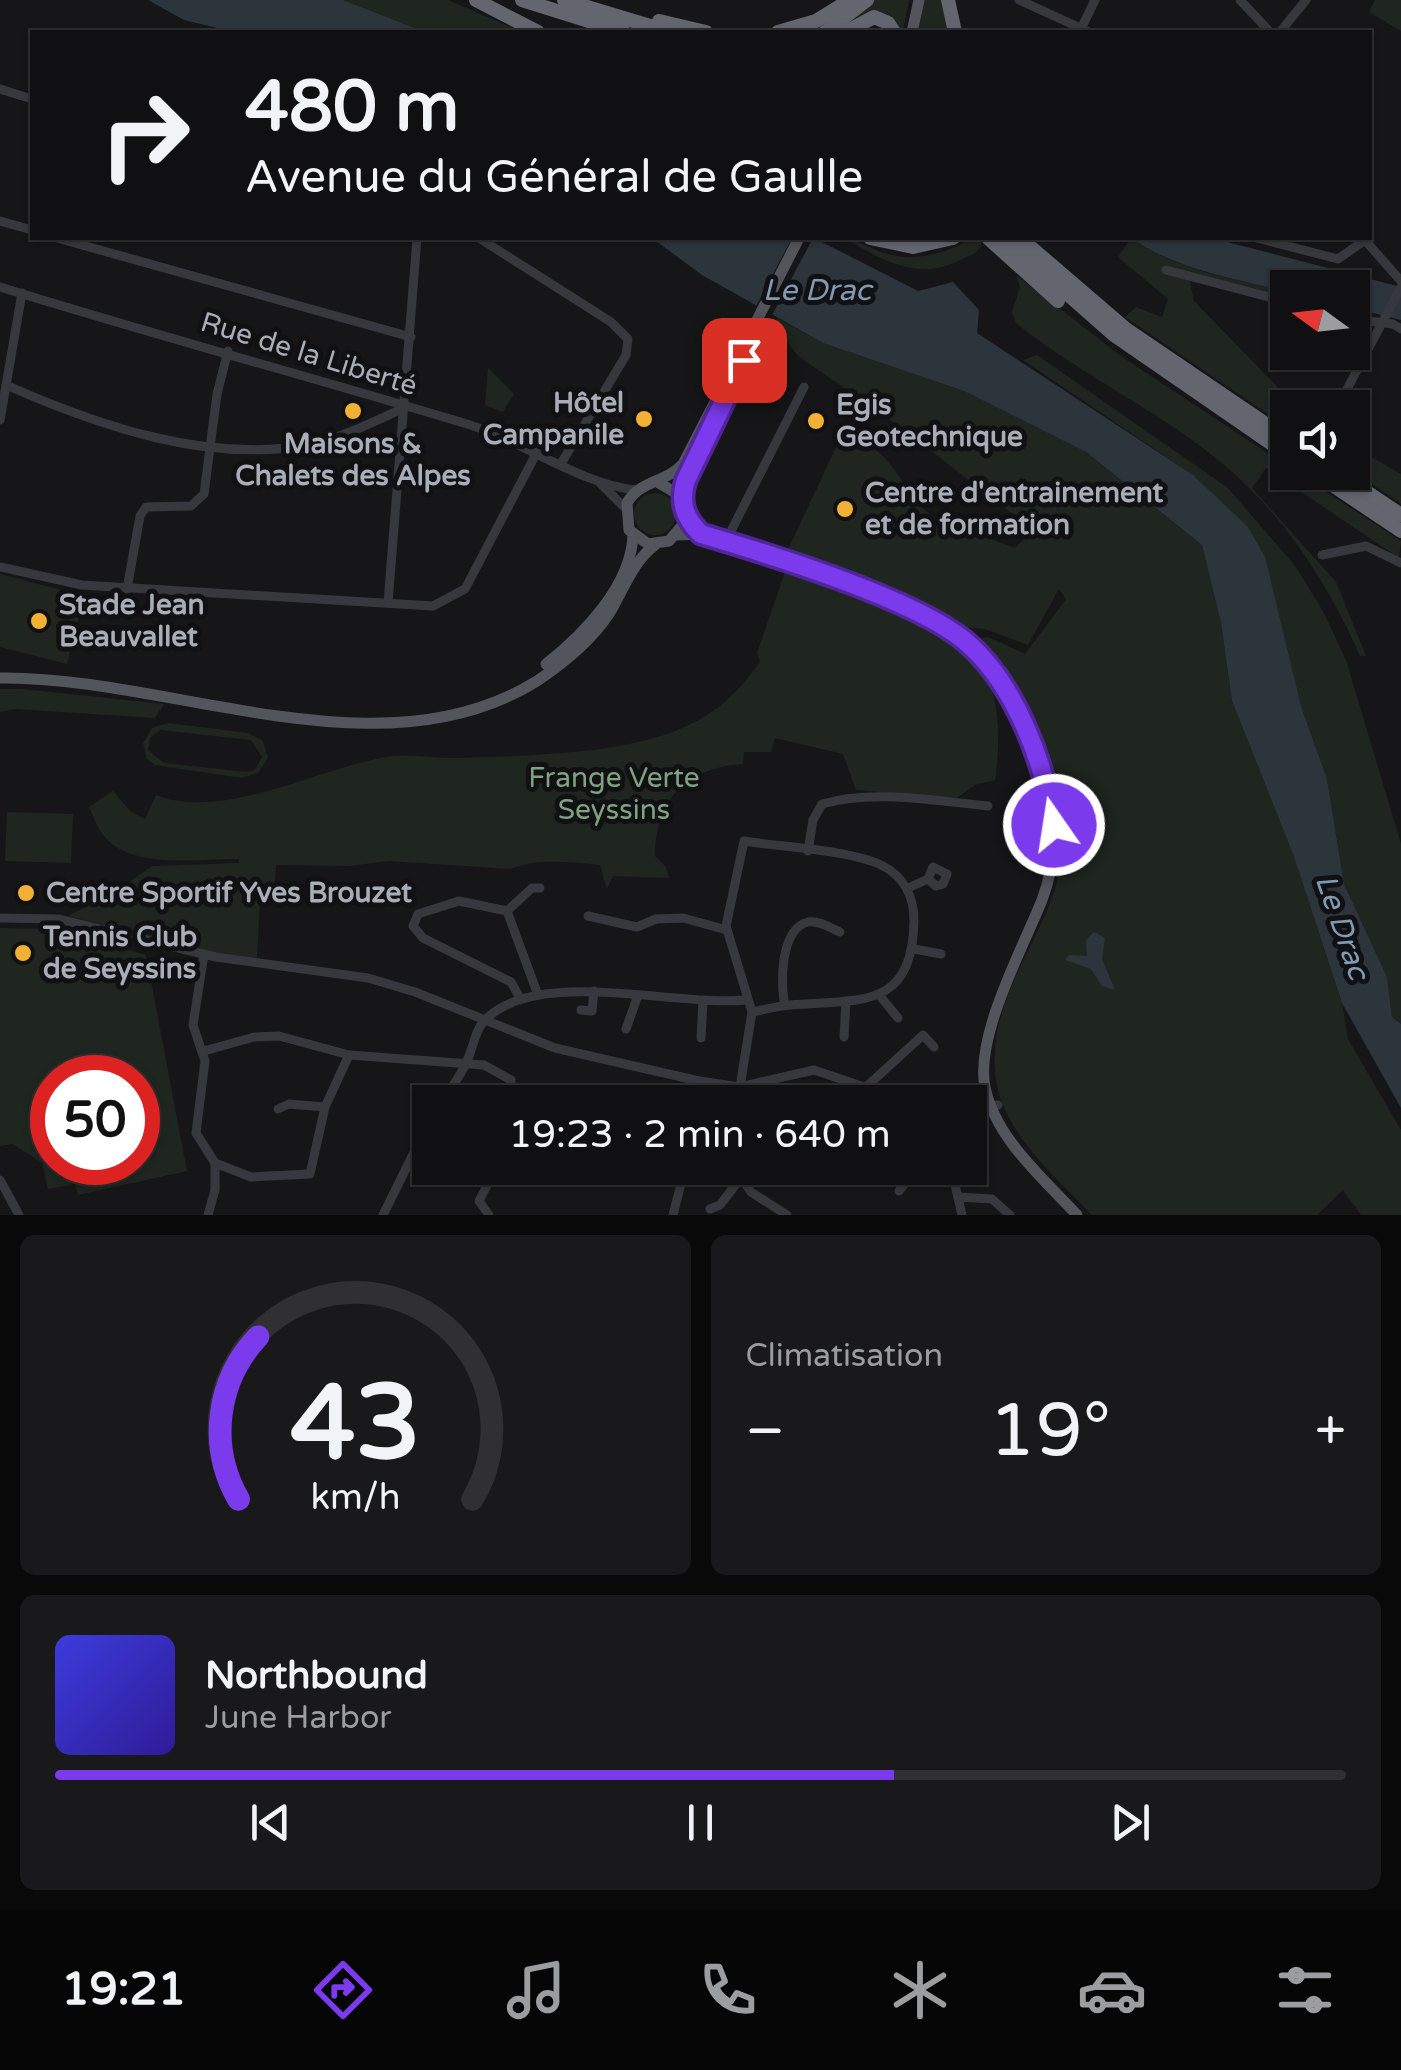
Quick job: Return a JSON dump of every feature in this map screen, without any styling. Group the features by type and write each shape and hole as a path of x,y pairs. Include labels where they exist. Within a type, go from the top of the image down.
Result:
{"highway":[{"path":"476,0 534,30"},
{"path":"522,0 618,30"},
{"path":"564,0 664,30"},
{"path":"785,30 816,21 850,0"},
{"path":"828,30 867,0"},
{"path":"949,4 956,30"},
{"path":"605,12 625,12 698,30"},
{"path":"850,30 874,17 888,23 893,30"},
{"path":"880,240 913,247 944,240"},
{"path":"996,240 1270,428"},
{"path":"1023,240 1028,259 1112,343 1242,431 1270,443"},
{"path":"1340,490 1401,531"},
{"path":"1364,490 1401,515"}],"main road":[{"path":"908,30 916,0"},
{"path":"701,534 686,517 680,496 798,240"},
{"path":"484,704 572,644 621,576 630,556 633,534 625,508 636,490 659,484 683,464 807,240"},
{"path":"659,484 680,496"},
{"path":"678,535 686,517"},
{"path":"633,534 654,544"},
{"path":"0,678 361,724 431,720 484,704 537,681 578,649 606,617 641,558 654,544 678,535 701,534 726,541 931,619 972,647 1008,691 1050,801 1054,849 1043,897 1006,984 988,1055 996,1106 1023,1158 1077,1215"},
{"path":"996,1106 1028,1155 1086,1215"}],"street":[{"path":"1018,0 1085,30 1095,0"},
{"path":"1240,0 1268,30"},
{"path":"1282,30 1306,0"},
{"path":"0,90 30,98"},
{"path":"0,221 30,229"},
{"path":"63,240 411,337"},
{"path":"388,603 417,240"},
{"path":"482,240 611,322 628,339 626,355 562,462"},
{"path":"1265,240 1338,259 1363,240"},
{"path":"1348,390 1387,324 1401,284 1365,240"},
{"path":"1166,270 1270,297"},
{"name":"Rue de la Liberté","path":"0,287 473,426 562,462 599,482 636,490"},
{"path":"0,420 22,293"},
{"path":"127,589 140,516 154,505 191,506 199,502 228,351"},
{"path":"6,385 137,430 209,449 263,450 318,443 406,408"},
{"path":"726,541 804,387"},
{"path":"0,567 55,582 127,589 432,606 465,589 537,452"},
{"name":"Rue de la Liberté","path":"599,482 625,508"},
{"path":"1322,554 1366,546 1401,563"},
{"path":"808,852 812,820 822,804 839,799 884,798 988,806"},
{"path":"740,1085 752,1012 727,930 744,841 883,866 908,888 914,912 914,949 896,985 880,996 752,1012"},
{"path":"908,888 928,879"},
{"path":"507,911 532,888 540,888"},
{"path":"507,911 459,901 418,914 413,926 446,952 511,982 520,998"},
{"path":"507,911 538,995"},
{"path":"588,916 637,927 656,919 683,918 727,930"},
{"path":"0,918 58,918 204,954 368,978 554,1048 726,1085"},
{"path":"785,1005 782,969 795,934 804,923 814,921 840,932"},
{"path":"914,949 941,954"},
{"path":"204,954 193,1024 204,1050 196,1134 215,1163 215,1190 208,1215"},
{"path":"452,1085 484,1021 498,1007 520,998 594,991 637,998 746,1000"},
{"path":"581,1010 592,1011 594,991"},
{"path":"880,996 898,1018"},
{"path":"626,1028 637,998"},
{"path":"701,1038 703,1000"},
{"path":"844,1036 846,1001"},
{"path":"868,1085 933,1023"},
{"path":"923,1035 934,1047"},
{"path":"204,1050 254,1037 279,1036 349,1055 484,1065 511,1080 511,1085"},
{"path":"215,1163 252,1177 305,1176 314,1169 325,1108 349,1055"},
{"path":"749,1085 814,1070 860,1085"},
{"path":"698,1085 699,1081"},
{"path":"278,1109 289,1104 325,1108"},
{"path":"987,1107 996,1106"},
{"path":"384,1215 412,1157"},
{"path":"0,1180 20,1215"},
{"path":"487,1185 479,1201 489,1215"},
{"path":"674,1215 681,1185"},
{"path":"710,1208 720,1204 735,1185"},
{"path":"746,1185 787,1215"},
{"path":"899,1191 904,1185"},
{"path":"955,1185 962,1215"},
{"path":"958,1197 992,1199 1010,1215"}],"green space":[{"path":"343,0 448,0 517,30 420,30"},
{"path":"868,0 909,0 903,30 894,30 872,11 841,30 831,30"},
{"path":"923,0 945,0 952,30 917,30"},
{"path":"1375,0 1401,0 1401,31 1369,12"},
{"path":"848,240 906,257 940,253 967,240 982,242 970,256 928,269 900,265"},
{"path":"1130,240 1187,266 1270,288 1270,296 1189,277 1194,301 1280,390 1270,390 1270,415 1125,317 1136,307 1162,317 1168,299 1118,257"},
{"path":"1016,275 1125,359 1270,455 1270,471 1266,468 1252,488 1336,582 1366,656 1360,656 1305,556 1270,510 1205,450 1016,323 1012,312 1020,287"},
{"path":"777,318 823,343 964,391 1086,452 1202,545 1221,623 1232,701 1294,857 1342,1003 1348,1039 1401,1130 1401,1215 1361,1215 1343,1190 1317,1215 1092,1215 1018,1133 999,1093 995,1048 1006,1001 1054,892 1060,844 1045,757 1026,705 1006,674 975,640 988,637 1025,654 1066,599 1059,589 1028,645 985,629 962,627 785,556 846,426 885,459 918,503 944,524 1015,548 1033,530 899,426 798,356 774,325"},
{"path":"1037,355 1228,488 1296,567 1324,613 1346,660 1401,844 1401,1024 1392,1017 1387,977 1344,884 1327,779 1301,706 1193,475 1023,360"},
{"path":"488,368 514,394 503,412 485,405"},
{"path":"1370,456 1401,474 1401,504 1370,483"},
{"path":"1299,490 1323,490 1401,541 1399,558"},
{"path":"655,493 670,499 676,514 670,529 655,535 640,529 634,514 640,499"},
{"name":"Frange Verte Seyssins","path":"785,572 901,614 957,645 977,665 991,688 998,746 995,780 975,785 957,798 856,790 843,754 775,738 771,752 744,752 743,764 705,772 677,790 656,836 655,856 666,867 669,878 613,876 607,889 600,865 578,863 543,862 511,869 389,861 350,866 276,865 274,898 260,898 257,958 210,952 68,916 117,891 152,866 239,863 239,859 148,858 115,846 101,832 89,807 113,791 130,811 145,819 156,795 212,802 393,756 454,758 599,749 656,738 693,723 725,702 760,662 757,653"},
{"name":"Stade Jean Beauvallet","path":"0,574 84,596 67,664 0,647"},
{"path":"0,689 164,704 155,718 16,709 0,712"},
{"path":"168,723 248,733 263,741 268,758 258,773 241,778 155,765 147,759 143,743 152,728","holes":["160,730 251,740 262,757 255,770 247,772 164,763 148,750 150,738"]},
{"path":"7,812 73,814 71,863 5,861"},
{"path":"0,928 52,929 53,950 85,937 146,955 187,1171 160,1177 160,1055 30,1055 30,1155 13,1144 0,1146"},
{"path":"75,1185 123,1185 78,1195"}],"water":[{"path":"148,0 343,0 420,30 226,30 184,20"},
{"name":"Le Drac","path":"655,240 818,240 918,291 953,282 979,310 977,333 1193,475 1248,527 1265,557 1301,706 1327,779 1344,884 1387,977 1392,1017 1401,1024 1401,1108 1342,1003 1294,857 1232,701 1221,623 1202,545 1086,452 964,391 823,343 702,275"},
{"path":"1134,240 1220,240 1335,270 1270,270 1270,288 1167,258"},
{"path":"1370,279 1401,287 1401,320 1370,312"},
{"path":"1094,932 1105,938 1102,959 1115,990 1102,986 1091,969 1065,960 1069,955 1087,956 1086,940"}],"pier":[{"path":"791,240 812,240 770,319 754,310"}],"place":[{"name":"Maisons & Chalets des Alpes","path":"353,411"},
{"name":"Hôtel Campanile","path":"644,419"},
{"name":"Egis Geotechnique","path":"816,421"},
{"name":"Centre d'entrainement et de formation","path":"845,509"},
{"name":"Stade Jean Beauvallet","path":"39,621"},
{"name":"Centre Sportif Yves Brouzet","path":"26,893"},
{"name":"Tennis Club de Seyssins","path":"23,953"}],"route":[{"path":"744,360 680,496 692,526 701,534 899,605 931,619 972,647 1008,691 1050,801 1054,825"}]}
